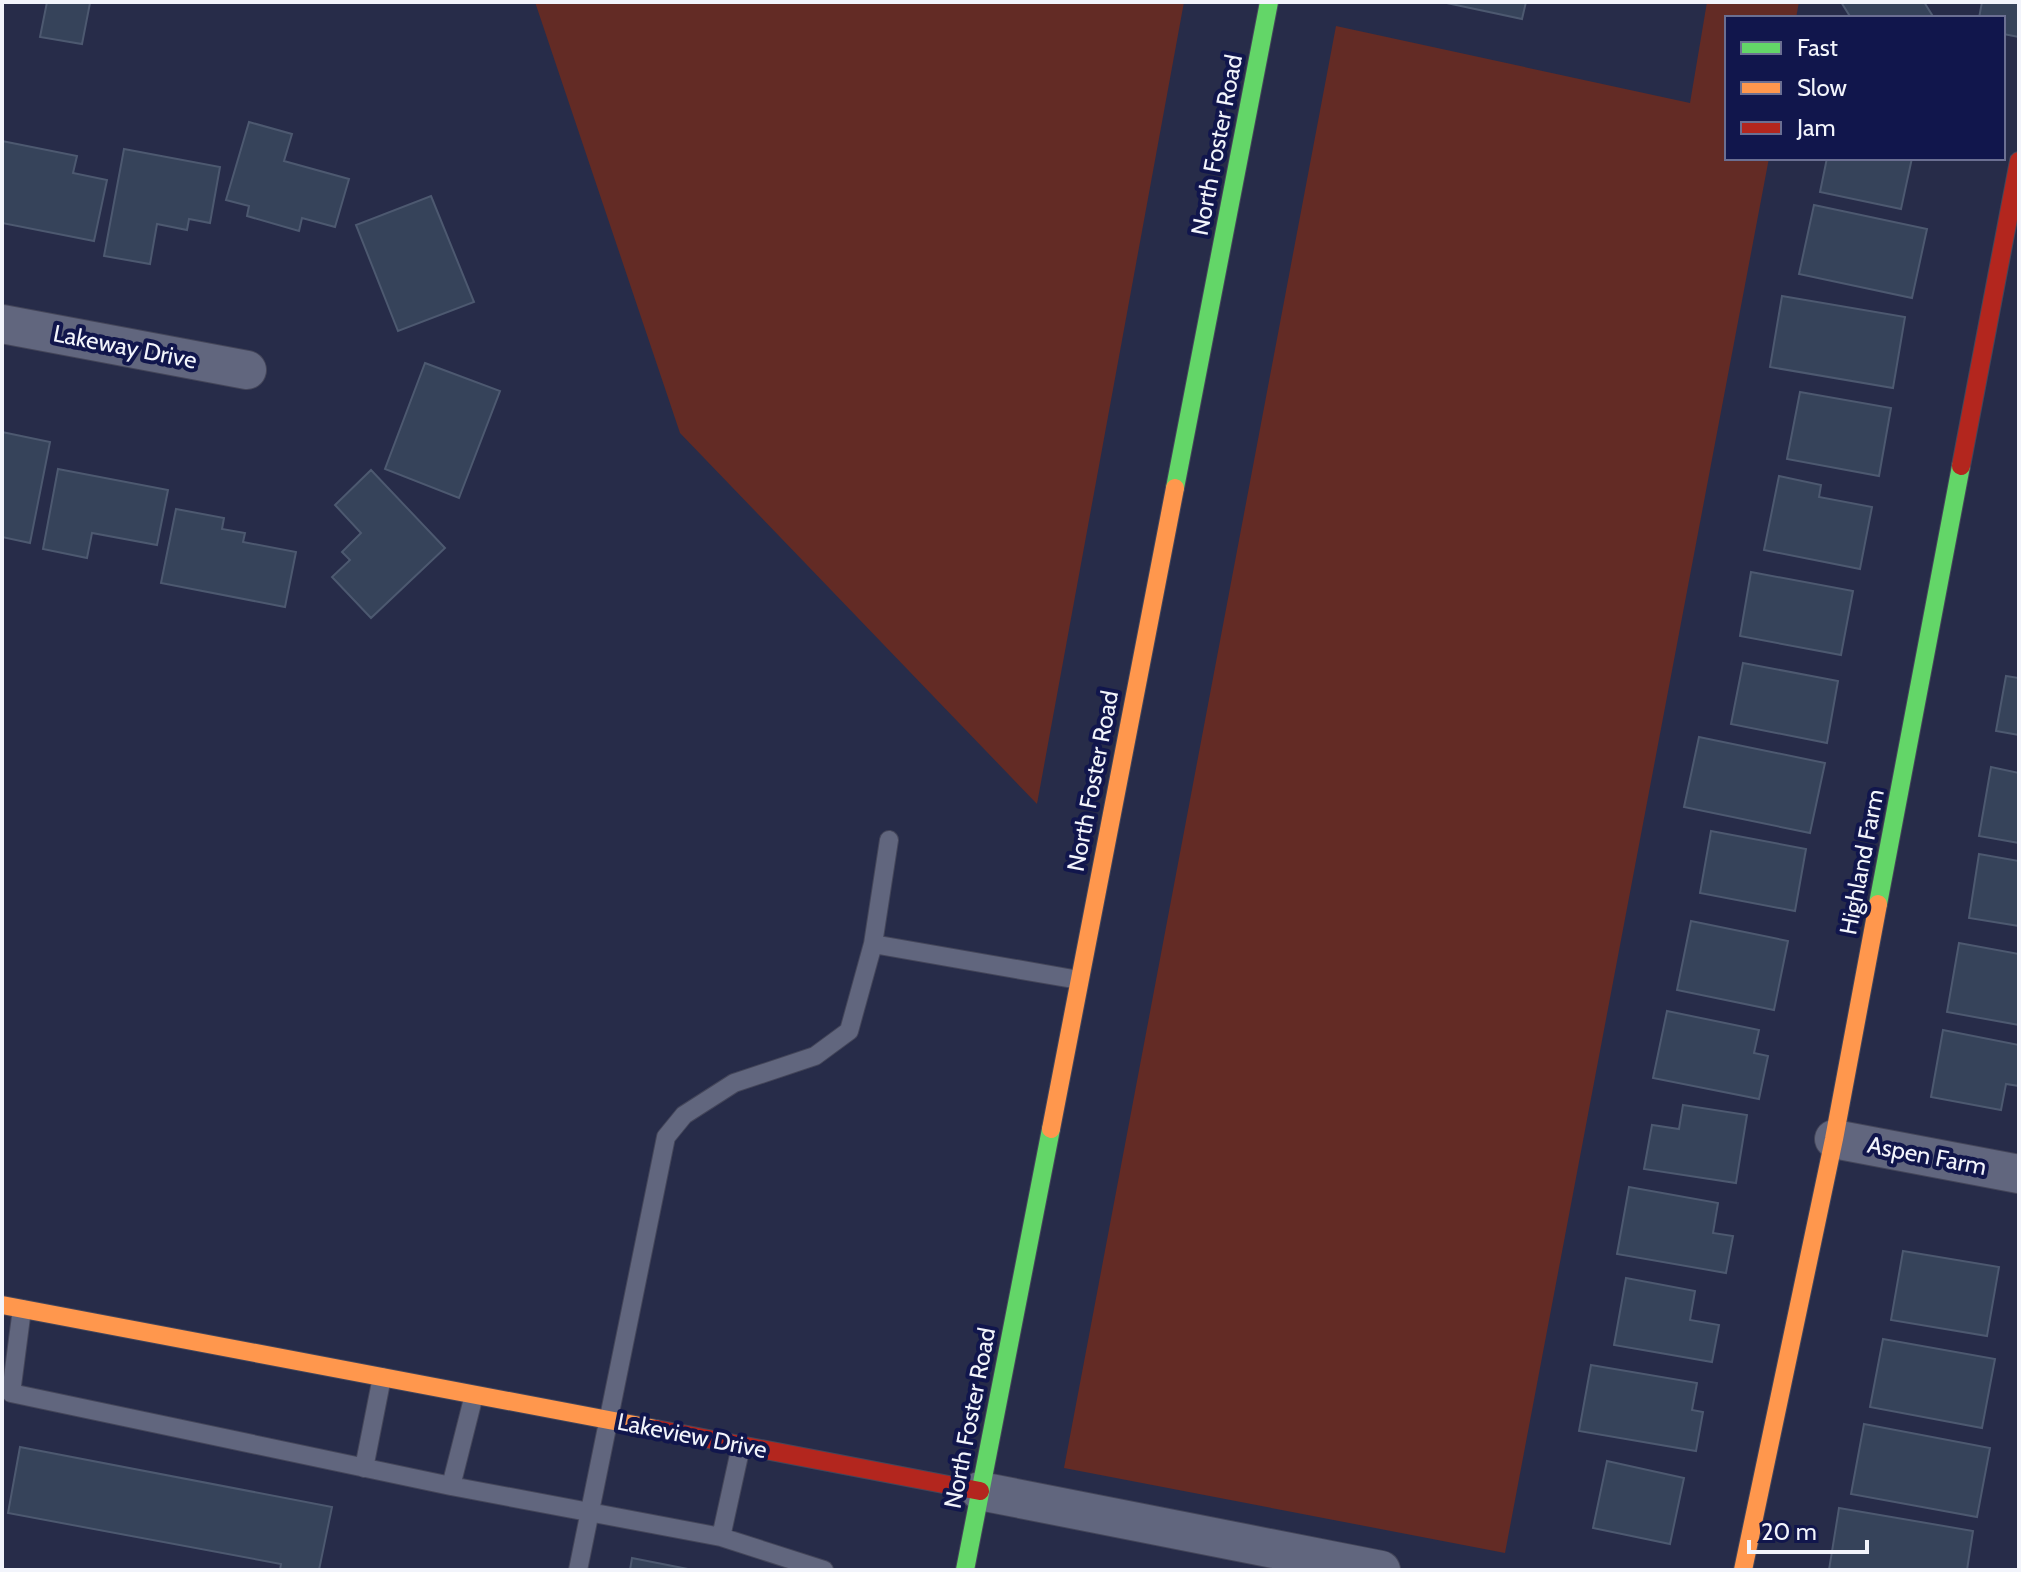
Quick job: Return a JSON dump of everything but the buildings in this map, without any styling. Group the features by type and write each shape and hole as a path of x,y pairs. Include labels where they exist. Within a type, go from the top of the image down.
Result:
{"street":[{"name":"North Foster Road","path":"965,1570 1269,2"},
{"name":"Highland Farm","path":"1743,1570 1834,1139 2019,161"},
{"name":"Lakeway Drive","path":"2,324 247,370"},
{"name":"Aspen Farm","path":"1834,1139 2019,1174"},
{"name":"Lakeview Drive","path":"2,1305 1381,1570"}],"lane":[{"path":"578,1570 666,1137 684,1115 734,1083 815,1056 849,1031 873,944 889,840"},
{"path":"873,944 1079,980"},
{"path":"22,1309 11,1393 451,1486 721,1537 824,1570"},
{"path":"364,1468 382,1377"},
{"path":"451,1486 474,1395"},
{"path":"721,1537 741,1446"}],"shaded area":[{"path":"535,2 1184,2 1037,804 680,433"},
{"path":"1707,2 1799,2 1796,16 1725,16 1725,160 1769,160 1505,1553 1064,1468 1336,26 1690,103"}],"traffic: fast":[{"path":"1175,488 1269,2"},
{"path":"1878,904 1961,466"},
{"path":"965,1570 1051,1129"}],"traffic: slow":[{"path":"1051,1129 1175,488"},
{"path":"1743,1570 1834,1139 1878,904"},
{"path":"2,1305 656,1429"}],"traffic: jam":[{"path":"1961,466 2019,161"},
{"path":"656,1429 980,1491"}]}
